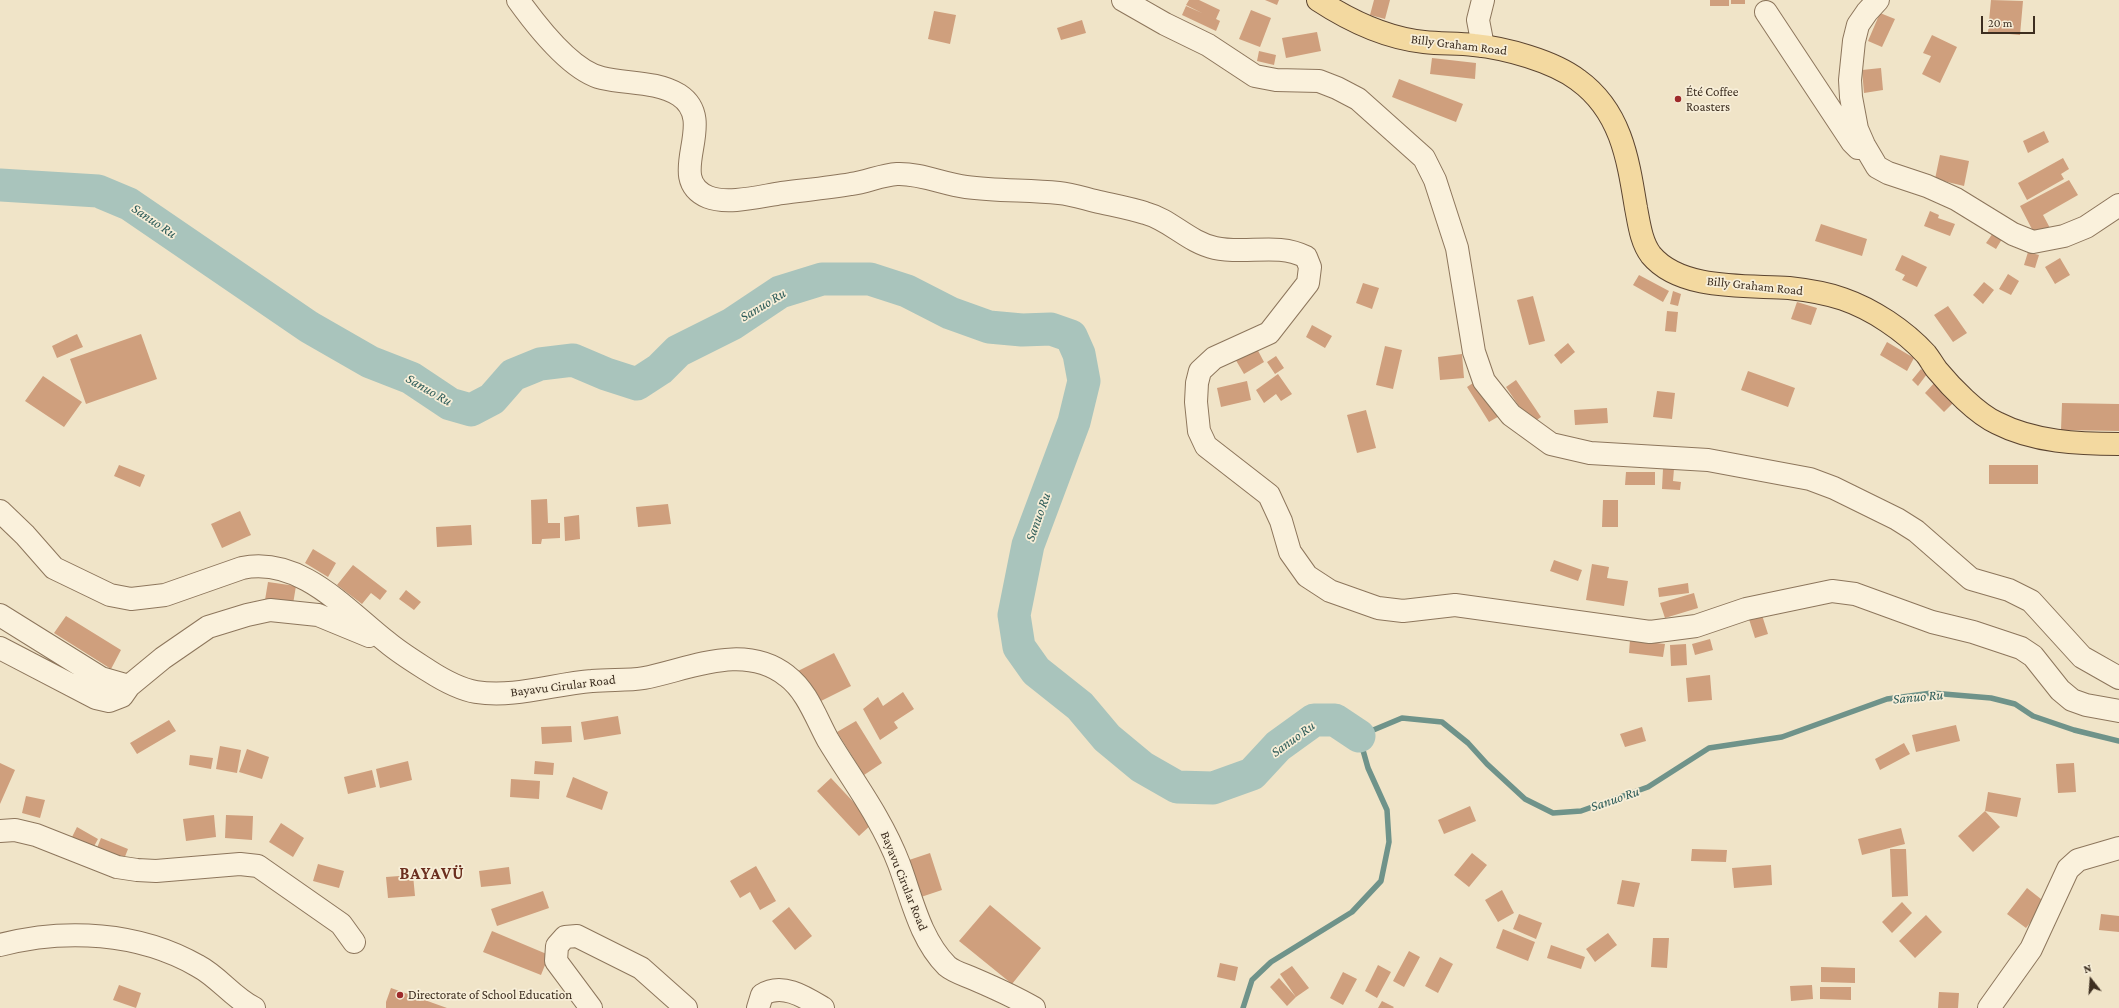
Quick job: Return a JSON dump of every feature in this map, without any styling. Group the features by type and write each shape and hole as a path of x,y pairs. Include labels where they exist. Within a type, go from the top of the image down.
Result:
{"main road":[{"name":"Billy Graham Road","path":"1318,0 1342,16 1376,31 1422,42 1483,46 1513,52 1547,64 1578,80 1603,105 1619,131 1630,170 1643,238 1650,253 1661,264 1682,276 1706,282 1741,287 1790,288 1821,293 1844,299 1867,310 1894,326 1912,342 1973,407 1995,423 2021,433 2047,439 2086,444 2119,444"}],"street":[{"path":"518,0 540,30 581,68 601,78 668,89 681,97 692,107 695,118 690,178 695,189 710,198 739,199 854,184 897,174 916,176 966,187 1061,193 1158,217 1192,241 1216,248 1242,250 1278,248 1296,252 1306,257 1310,267 1308,284 1269,333 1214,358 1200,370 1197,383 1196,402 1199,431 1206,446 1269,495 1280,521 1290,552 1307,576 1330,591 1378,608 1404,611 1455,605 1650,632 1696,626 1746,609 1832,590 1856,594 1932,622 1973,632 2021,648 2033,656 2060,690 2072,700 2086,705 2119,711"},
{"path":"1124,0 1208,45 1255,76 1276,80 1319,81 1358,99 1424,158 1435,180 1457,248 1474,352 1484,381 1511,415 1551,444 1590,453 1708,460 1810,479 1834,488 1897,519 1916,531 1971,579 2009,590 2031,601 2082,657 2119,678"},
{"path":"1483,46 1478,20 1484,0"},
{"path":"1878,0 1866,12 1858,25 1854,41 1850,80 1851,97 1857,129 1864,146 1878,167"},
{"path":"1766,12 1852,142 1878,167 1888,173 1927,186 1956,200 2013,234 2033,242 2064,236 2086,227 2119,205"},
{"name":"Bayavu Cirular Road","path":"0,511 25,535 54,568 110,595 130,599 165,595 254,565 290,572 330,594 388,643 445,681 472,691 496,694 592,681 640,679 694,664 742,659 775,667 790,678 804,695 828,739 878,818 898,862 919,922 936,954 950,969 1001,991 1034,1008"},
{"path":"0,648 96,698 109,701 122,696 129,686 163,658 208,627 270,610 318,614 388,643"},
{"path":"0,615 101,678 129,686"},
{"path":"0,831 15,830 36,835 117,867 137,870 156,871 240,864 258,866 341,924 354,942"},
{"path":"1989,1008 2031,949 2068,869 2078,860 2119,848"},
{"path":"0,945 59,934 139,942 173,953 199,966 220,980 235,996 254,1008"},
{"path":"592,1008 556,961 557,946 564,937 577,936 641,968 686,1008"},
{"path":"758,1008 762,995 771,990 781,989 802,996 823,1008"}],"building":[{"path":"1189,0 1199,0 1220,10 1216,19 1220,21 1216,31 1182,15 1186,6 1202,13 1186,5"},
{"path":"1265,0 1279,0 1277,5"},
{"path":"1374,0 1390,0 1385,19 1370,15"},
{"path":"1710,0 1729,0 1729,6 1710,6"},
{"path":"1731,0 1745,0 1745,4 1731,4"},
{"path":"1991,0 2023,1 2020,35 1988,32"},
{"path":"1251,10 1271,18 1260,47 1239,39"},
{"path":"934,11 956,15 950,44 928,39"},
{"path":"1880,13 1895,19 1882,47 1868,41"},
{"path":"1082,20 1086,33 1061,40 1057,28"},
{"path":"1317,32 1321,51 1286,58 1282,38"},
{"path":"1932,35 1957,47 1940,83 1922,74 1931,56 1923,53"},
{"path":"1259,51 1276,55 1274,65 1257,61"},
{"path":"1432,58 1476,63 1475,79 1430,74"},
{"path":"1881,68 1883,90 1864,93 1862,70"},
{"path":"1399,79 1463,104 1456,122 1392,97"},
{"path":"2044,131 2049,142 2028,153 2023,141"},
{"path":"1940,155 1969,161 1964,186 1935,179"},
{"path":"2063,158 2069,169 2061,174 2064,179 2027,200 2018,183"},
{"path":"2069,180 2078,195 2043,215 2050,228 2035,235 2020,206"},
{"path":"1930,211 1939,215 1938,218 1955,224 1950,236 1924,226"},
{"path":"1821,224 1867,239 1862,256 1815,241"},
{"path":"1993,233 2002,239 1996,249 1986,243"},
{"path":"2028,252 2039,255 2035,268 2024,265"},
{"path":"1902,255 1927,267 1917,287 1902,280 1905,275 1895,270"},
{"path":"2060,258 2070,275 2055,284 2045,267"},
{"path":"2008,274 2019,281 2011,295 1999,289"},
{"path":"1639,275 1669,291 1663,302 1633,285"},
{"path":"1984,282 1994,290 1983,304 1973,295"},
{"path":"1363,283 1379,288 1372,309 1356,303"},
{"path":"1673,291 1681,294 1678,306 1670,304"},
{"path":"1533,296 1545,341 1529,345 1517,300"},
{"path":"1797,302 1817,308 1811,325 1791,319"},
{"path":"1948,306 1967,333 1953,342 1934,315"},
{"path":"1667,311 1678,312 1676,332 1665,331"},
{"path":"1312,325 1332,336 1325,348 1306,337"},
{"path":"77,334 83,347 57,358 52,346"},
{"path":"141,334 157,379 86,404 70,359"},
{"path":"1887,342 1914,358 1907,371 1880,355"},
{"path":"1568,343 1575,352 1561,364 1554,355"},
{"path":"1255,345 1264,362 1244,374 1234,357"},
{"path":"1385,346 1402,350 1393,389 1376,385"},
{"path":"1462,354 1464,378 1440,380 1438,357"},
{"path":"1276,356 1284,368 1275,374 1267,362"},
{"path":"1921,369 1927,374 1918,386 1912,380"},
{"path":"1748,371 1795,388 1788,407 1741,390"},
{"path":"1278,374 1292,394 1281,401 1276,394 1264,403 1256,390"},
{"path":"43,376 82,402 64,427 25,401"},
{"path":"1479,379 1501,415 1489,422 1467,387"},
{"path":"1516,380 1541,417 1531,424 1506,387"},
{"path":"1247,381 1251,400 1221,407 1217,388"},
{"path":"1936,381 1956,400 1944,412 1925,393"},
{"path":"1657,391 1675,393 1672,419 1653,417"},
{"path":"2062,403 2119,404 2119,431 2061,430"},
{"path":"1607,408 1608,423 1575,425 1574,410"},
{"path":"1366,410 1376,448 1357,453 1347,415"},
{"path":"119,465 145,475 140,487 114,476"},
{"path":"1989,465 2038,465 2038,484 1989,484"},
{"path":"1663,469 1674,469 1673,481 1681,482 1680,490 1662,489"},
{"path":"1626,472 1655,472 1655,485 1625,485"},
{"path":"547,499 548,523 560,523 560,538 542,539 541,544 532,544 531,500"},
{"path":"1603,500 1618,500 1618,527 1602,527"},
{"path":"668,504 671,524 638,527 636,507"},
{"path":"240,511 251,535 222,548 211,524"},
{"path":"579,515 580,539 565,541 564,517"},
{"path":"471,525 472,545 437,547 436,527"},
{"path":"313,549 336,563 328,577 305,563"},
{"path":"1554,560 1582,570 1578,581 1550,571"},
{"path":"1592,564 1609,567 1607,578 1628,581 1624,606 1586,600"},
{"path":"353,565 387,591 380,600 371,593 362,604 337,585"},
{"path":"268,582 296,586 293,604 265,600"},
{"path":"1688,583 1689,593 1659,597 1658,588"},
{"path":"406,590 421,602 414,610 399,599"},
{"path":"1694,593 1698,608 1665,618 1660,603"},
{"path":"1761,612 1768,634 1755,638 1748,616"},
{"path":"66,616 121,650 111,669 54,633"},
{"path":"1710,639 1713,650 1695,655 1692,644"},
{"path":"1630,640 1665,644 1663,657 1629,653"},
{"path":"1686,644 1687,665 1671,666 1670,645"},
{"path":"834,653 851,686 813,705 796,672"},
{"path":"1710,675 1712,700 1688,702 1686,678"},
{"path":"903,692 914,709 894,722 898,728 880,740 863,709 878,697 883,706"},
{"path":"618,716 621,734 584,740 581,722"},
{"path":"169,720 176,731 137,754 130,743"},
{"path":"856,721 882,763 864,775 837,732"},
{"path":"1956,725 1960,741 1916,752 1912,735"},
{"path":"571,726 572,742 542,744 541,727"},
{"path":"1642,727 1646,741 1625,747 1620,734"},
{"path":"1904,743 1910,754 1880,770 1875,759"},
{"path":"220,746 241,750 237,773 216,769"},
{"path":"247,749 269,757 262,779 239,772"},
{"path":"190,755 213,758 211,769 189,765"},
{"path":"408,761 412,780 380,788 376,769"},
{"path":"535,761 554,763 553,775 534,774"},
{"path":"0,763 15,770 0,804"},
{"path":"2074,763 2076,792 2058,793 2056,764"},
{"path":"372,770 376,787 348,794 344,777"},
{"path":"573,777 608,792 602,810 566,797"},
{"path":"831,778 873,823 859,836 817,791"},
{"path":"511,779 540,781 539,799 510,797"},
{"path":"1988,792 2021,798 2017,817 1985,811"},
{"path":"26,796 45,800 40,818 22,813"},
{"path":"1470,806 1476,821 1444,834 1438,820"},
{"path":"1985,811 2000,827 1973,852 1958,836"},
{"path":"214,815 216,837 186,841 183,819"},
{"path":"226,815 253,816 252,840 225,838"},
{"path":"281,823 304,838 293,857 269,842"},
{"path":"77,827 98,839 92,850 71,839"},
{"path":"1901,828 1905,844 1862,855 1858,839"},
{"path":"101,838 128,849 122,864 95,853"},
{"path":"1692,849 1727,850 1726,862 1691,861"},
{"path":"1890,849 1906,849 1908,896 1892,897"},
{"path":"930,853 942,890 918,898 906,861"},
{"path":"1472,853 1487,865 1469,887 1454,875"},
{"path":"318,864 344,871 339,888 313,881"},
{"path":"1771,865 1772,885 1734,888 1732,868"},
{"path":"756,866 776,901 760,910 750,892 740,898 730,881"},
{"path":"509,867 511,884 481,887 479,871"},
{"path":"413,875 415,896 388,898 386,877"},
{"path":"1622,880 1640,883 1634,907 1617,904"},
{"path":"2027,888 2046,903 2026,928 2007,914"},
{"path":"1502,890 1514,913 1498,922 1485,900"},
{"path":"543,891 549,908 497,926 491,909"},
{"path":"1902,902 1912,913 1892,933 1882,922"},
{"path":"990,905 1041,948 1012,984 959,941"},
{"path":"789,907 812,936 795,950 772,921"},
{"path":"1519,914 1542,923 1536,939 1513,929"},
{"path":"2101,914 2119,916 2119,932 2099,930"},
{"path":"1926,915 1942,932 1915,958 1899,941"},
{"path":"1503,929 1535,942 1528,961 1496,948"},
{"path":"492,931 549,955 541,975 483,952"},
{"path":"1608,933 1617,945 1595,962 1586,949"},
{"path":"1653,938 1669,938 1667,968 1651,967"},
{"path":"1551,945 1585,957 1581,969 1547,958"},
{"path":"1409,951 1420,957 1404,987 1393,981"},
{"path":"1440,957 1453,964 1438,993 1425,986"},
{"path":"1220,963 1238,967 1235,981 1217,977"},
{"path":"1378,965 1391,972 1377,998 1365,991"},
{"path":"1292,966 1309,988 1296,997 1280,974"},
{"path":"1821,967 1855,968 1855,983 1821,982"},
{"path":"1343,972 1357,979 1343,1005 1330,998"},
{"path":"1279,978 1296,997 1287,1006 1270,987"},
{"path":"119,985 141,993 136,1008 113,1000"},
{"path":"1812,985 1813,999 1791,1001 1790,986"},
{"path":"1820,987 1851,987 1851,1000 1820,999"},
{"name":"Directorate of School Education","path":"391,988 447,1008 386,1008 386,1002"},
{"path":"1939,992 1959,993 1958,1008 1938,1008"},
{"path":"1382,1001 1394,1007 1378,1008"}],"waterway":[{"name":"Sanuo Ru","path":"0,185 98,191 129,204 309,327 370,362 411,378 450,404 471,410 492,399 513,375 540,364 573,360 606,374 637,384 660,369 678,351 732,324 780,292 822,279 870,279 907,291 950,313 989,327 1022,330 1051,329 1071,336 1079,354 1084,381 1074,422 1028,545 1014,615 1019,647 1036,671 1080,706 1107,738 1142,767 1177,787 1213,788 1252,774 1278,746 1314,720 1335,720 1359,736"},
{"name":"Sanuo Ru","path":"1243,1008 1252,980 1271,962 1352,912 1381,881 1389,842 1387,810 1368,768 1359,736 1402,718 1442,722 1468,743 1487,764 1525,799 1553,813 1581,811 1648,787 1709,748 1782,737 1887,699 1932,693 1991,698 2015,704 2033,716 2074,730 2119,741"}],"place":[{"name":"Été Coffee Roasters","path":"1678,99"},
{"name":"Directorate of School Education","path":"400,995"}],"district":[{"name":"BAYAVÜ","path":"432,874"}]}
